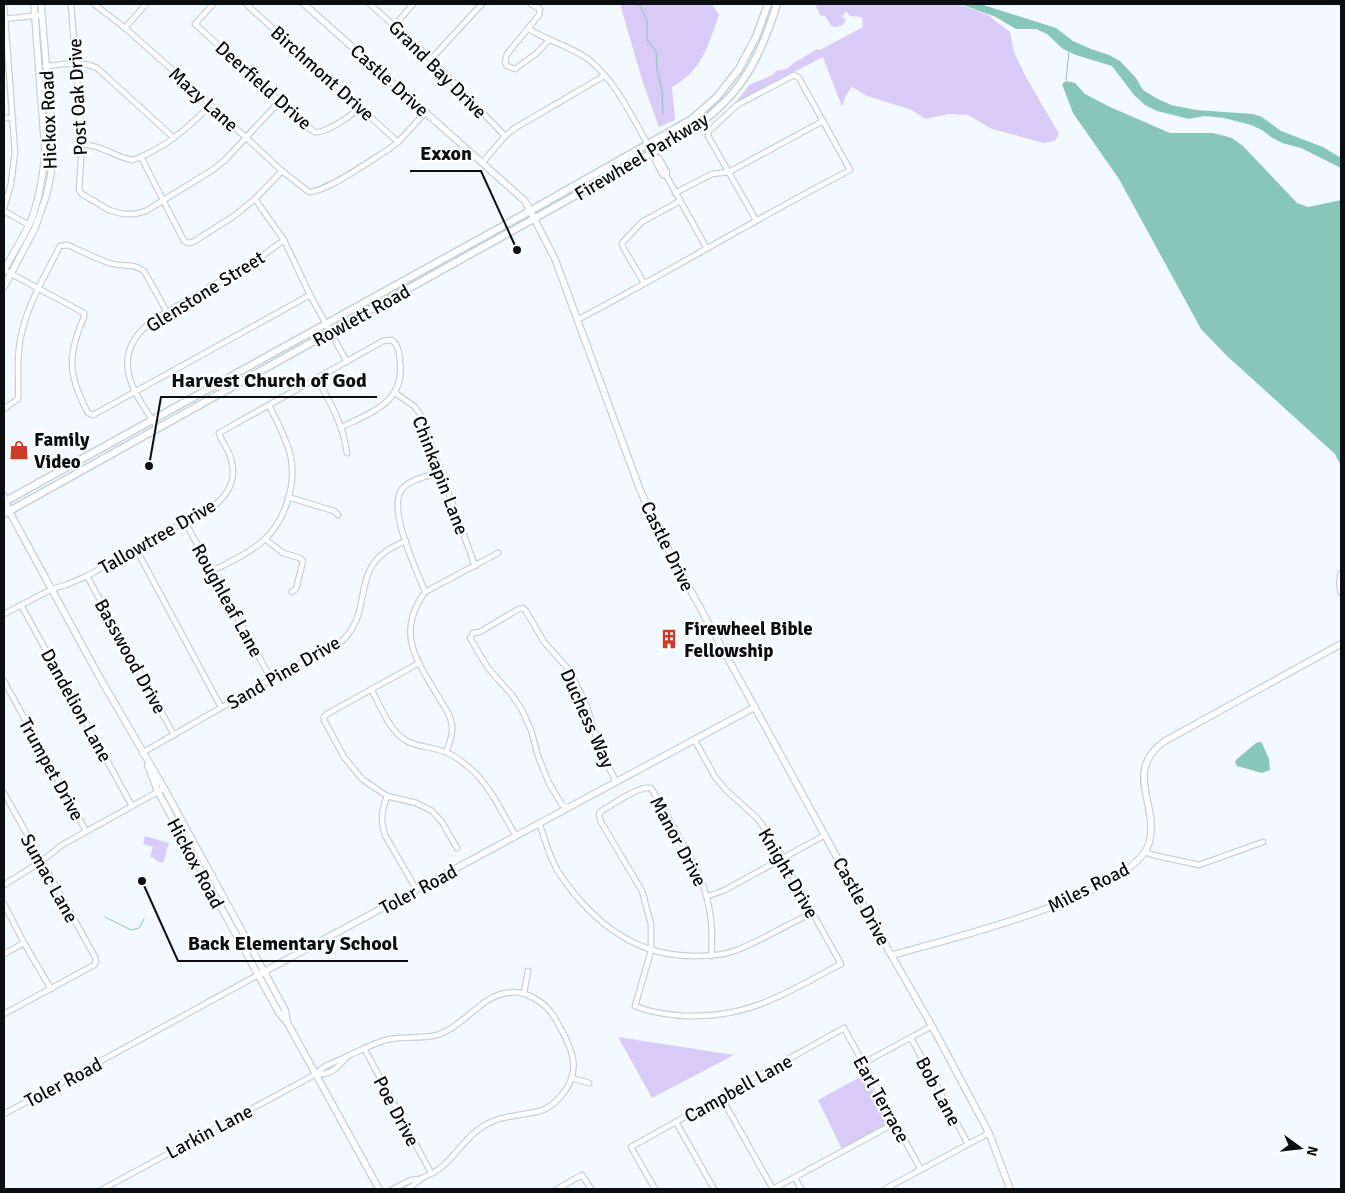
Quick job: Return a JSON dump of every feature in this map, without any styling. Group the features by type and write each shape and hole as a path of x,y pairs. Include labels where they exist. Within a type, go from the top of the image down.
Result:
{"main road":[{"name":"Firewheel Parkway","path":"530,210 648,145 692,119 709,105 726,87 750,52 768,4"},
{"name":"Firewheel Parkway","path":"534,217 620,170 655,155 703,122 729,97 746,76 763,45 777,4"},
{"path":"620,170 646,151 648,145"},
{"name":"Rowlett Road","path":"5,500 530,210"},
{"name":"Rowlett Road","path":"5,511 158,428 534,217"},
{"path":"404,279 409,288"}],"street":[{"path":"4,4 6,68 13,118 15,152 11,184 4,210 29,225"},
{"name":"Hickox Road","path":"4,270 29,225 38,198 44,170 45,152 34,4"},
{"name":"Hickox Road","path":"4,287 36,228 49,186 52,152 41,4"},
{"name":"Post Oak Drive","path":"71,4 82,144 79,190 82,194 109,210 123,214 135,214 146,211 163,202"},
{"name":"Mazy Lane","path":"94,4 125,28 305,190 314,192 366,164 398,142"},
{"path":"125,28 146,4"},
{"name":"Deerfield Drive","path":"213,4 195,24 308,127 318,133 344,119 360,107"},
{"name":"Birchmont Drive","path":"246,4 398,142"},
{"name":"Castle Drive","path":"304,4 525,201 555,259 639,487 657,529 932,1026 989,1133 1010,1189"},
{"name":"Grand Bay Drive","path":"370,4 431,59 505,136"},
{"path":"395,25 413,4"},
{"path":"431,59 482,4"},
{"path":"532,4 540,9 540,12 529,29 504,59 507,66 515,69 519,67 537,53 549,40"},
{"path":"4,19 42,15"},
{"path":"529,29 582,56 593,64 612,85 648,145"},
{"path":"39,67 77,63 92,65 174,138"},
{"path":"482,163 505,136 524,122 604,76"},
{"path":"577,320 850,170 799,78 794,76 737,105 708,132 708,136 756,220"},
{"path":"163,202 214,169 280,101"},
{"path":"82,144 99,146 127,159 141,158 174,138 210,105"},
{"path":"398,142 426,112"},
{"path":"4,118 13,118"},
{"path":"675,193 712,174 729,172 823,121"},
{"path":"655,155 659,158 667,172 665,176 707,248"},
{"path":"141,158 184,241 188,243 193,242 234,216 256,199 282,171"},
{"path":"256,199 284,240 310,295 347,362"},
{"path":"644,283 622,243 642,222 680,201"},
{"name":"Glenstone Street","path":"158,428 136,392 127,370 127,358 130,344 134,337 145,326 254,262 284,240"},
{"path":"4,409 18,398 20,339 27,314 60,246 68,245 112,264 140,268 144,271 167,312"},
{"path":"4,270 84,313 74,344 72,369 76,389 88,413 91,415 310,295"},
{"path":"212,571 240,556 265,539 280,518 288,497 291,481 291,458 283,434 269,405 383,341 392,340 398,349 401,368 395,393 389,401 378,409 342,428"},
{"path":"317,379 333,405 342,428 347,453"},
{"name":"Chinkapin Lane","path":"395,393 410,402 418,410 474,566"},
{"name":"Tallowtree Drive","path":"4,614 52,589 87,576 185,522 220,500 232,486 234,479 232,460 219,433 269,405"},
{"path":"426,592 406,541 398,511 401,491 409,484 440,472"},
{"path":"288,497 334,510 338,515"},
{"name":"Hickox Road","path":"5,500 5,511 52,589 142,753 164,788 285,1010 287,1022"},
{"name":"Roughleaf Lane","path":"185,522 271,679"},
{"path":"265,539 283,553 300,558 303,561 296,590 292,592"},
{"name":"Sand Pine Drive","path":"142,753 221,707 333,646 348,635 357,615 367,575 373,563 387,549 406,541"},
{"path":"136,549 221,707"},
{"path":"446,752 452,734 451,720 419,663 411,644 410,631 416,608 426,592 498,553"},
{"path":"1341,574 1341,592"},
{"name":"Basswood Drive","path":"87,576 174,736"},
{"name":"Dandelion Lane","path":"21,605 132,806"},
{"name":"Duchess Way","path":"569,807 562,805 549,783 538,756 531,730 522,710 512,695 488,668 470,635 480,632 523,608 544,642 570,671 587,707 599,746 616,782"},
{"name":"Miles Road","path":"892,955 1028,916 1068,902 1128,868 1145,852 1149,842 1150,828 1144,774 1145,764 1154,750 1165,741 1341,644"},
{"path":"419,663 324,717 344,757 362,778 387,796 416,804 432,811 442,822 457,848"},
{"name":"Trumpet Drive","path":"4,681 86,831"},
{"path":"371,689 394,730 400,736 406,741 422,747 446,752 470,769 486,785 516,836"},
{"name":"Toler Road","path":"4,1114 416,889 755,707"},
{"name":"Knight Drive","path":"651,951 635,1006 642,1010 672,1015 716,1016 744,1010 776,999 841,964 768,833 757,818 726,790 715,777 694,739"},
{"name":"Hickox Road","path":"142,753 158,792 208,885 279,1014 287,1022 379,1189"},
{"path":"4,885 42,861 62,845 164,788"},
{"name":"Manor Drive","path":"651,951 651,924 646,899 598,814 637,791 646,788 651,788 696,865 708,896 712,918 711,956"},
{"name":"Sumac Lane","path":"4,794 95,957 96,962 94,965 51,989"},
{"path":"387,796 381,815 382,826 385,835 416,889"},
{"path":"539,823 558,871 582,903 609,928 651,951 678,956 711,956 736,951 813,913"},
{"path":"708,896 725,890 825,835"},
{"path":"182,837 189,838 206,870 209,872"},
{"path":"1145,852 1199,865 1263,842"},
{"path":"208,885 214,881"},
{"path":"4,904 51,989 4,1014"},
{"path":"4,954 24,943"},
{"path":"524,994 528,971"},
{"path":"316,1074 332,1062 390,1039 434,1036 456,1026 493,997 507,992 524,994 541,1001 555,1018 573,1053 575,1068 566,1090 554,1104 541,1111 512,1114 484,1125 468,1137 439,1169 421,1178 407,1189"},
{"path":"862,1064 932,1026"},
{"name":"Earl Terrace","path":"844,1028 921,1170"},
{"name":"Campbell Lane","path":"655,1189 631,1147 844,1028"},
{"name":"Bob Lane","path":"911,1038 968,1144"},
{"name":"Poe Drive","path":"364,1048 431,1173"},
{"path":"316,1074 324,1075 336,1069 348,1056"},
{"name":"Larkin Lane","path":"103,1189 316,1074"},
{"path":"572,1078 589,1083"},
{"path":"721,1097 773,1189 895,1123"},
{"path":"676,1122 714,1189"},
{"path":"885,1189 989,1133"},
{"path":"557,1189 582,1174 591,1189"},
{"path":"393,1189 411,1180 421,1178"},
{"path":"795,1178 801,1189"}],"shaded area":[{"path":"620,4 712,4 719,15 698,65 691,73 672,87 675,120 659,127 643,83"},
{"path":"817,4 958,4 988,15 1010,32 1014,52 1026,77 1059,134 1055,141 1044,143 992,129 968,115 949,114 925,119 912,110 867,96 852,87 846,95 842,107 823,57 736,102 749,85 773,75 776,71 786,69 817,49 820,50 863,27 862,17 850,16 846,11 842,17 846,20 843,25 831,26 826,17 820,15"},
{"path":"960,4 980,4 1056,28 1073,41 1120,61 1136,78 1143,90 1156,98 1171,105 1196,110 1253,114 1262,117 1281,131 1323,147 1341,158 1341,168 1301,148 1282,143 1251,125 1224,118 1204,116 1189,119 1157,111 1145,105 1134,95 1112,66 1063,49 1047,34 1036,29 1016,29 996,17"},
{"path":"1066,81 1075,83 1085,94 1110,107 1170,133 1213,133 1232,138 1243,146 1297,203 1308,207 1341,200 1341,466 1335,454 1226,355 1201,329 1119,179 1073,113 1062,84"},
{"path":"1260,742 1269,759 1270,770 1262,773 1237,766 1235,762 1237,759 1256,743"},
{"path":"145,836 169,843 163,863 150,857 153,847 143,844"},
{"path":"618,1037 734,1055 652,1098"},
{"path":"864,1075 890,1122 842,1149 818,1100"}],"waterway":[{"path":"639,4 647,20 647,40 656,51 657,69 662,91 663,114"},
{"path":"1066,80 1069,52"},
{"path":"105,917 131,930 139,928 144,919"}],"place":[{"name":"Exxon","path":"517,250"},
{"name":"Family Video","path":"19,450"},
{"name":"Harvest Church of God","path":"149,466"},
{"name":"Firewheel Bible Fellowship","path":"669,639"},
{"name":"Back Elementary School","path":"142,881"}]}
